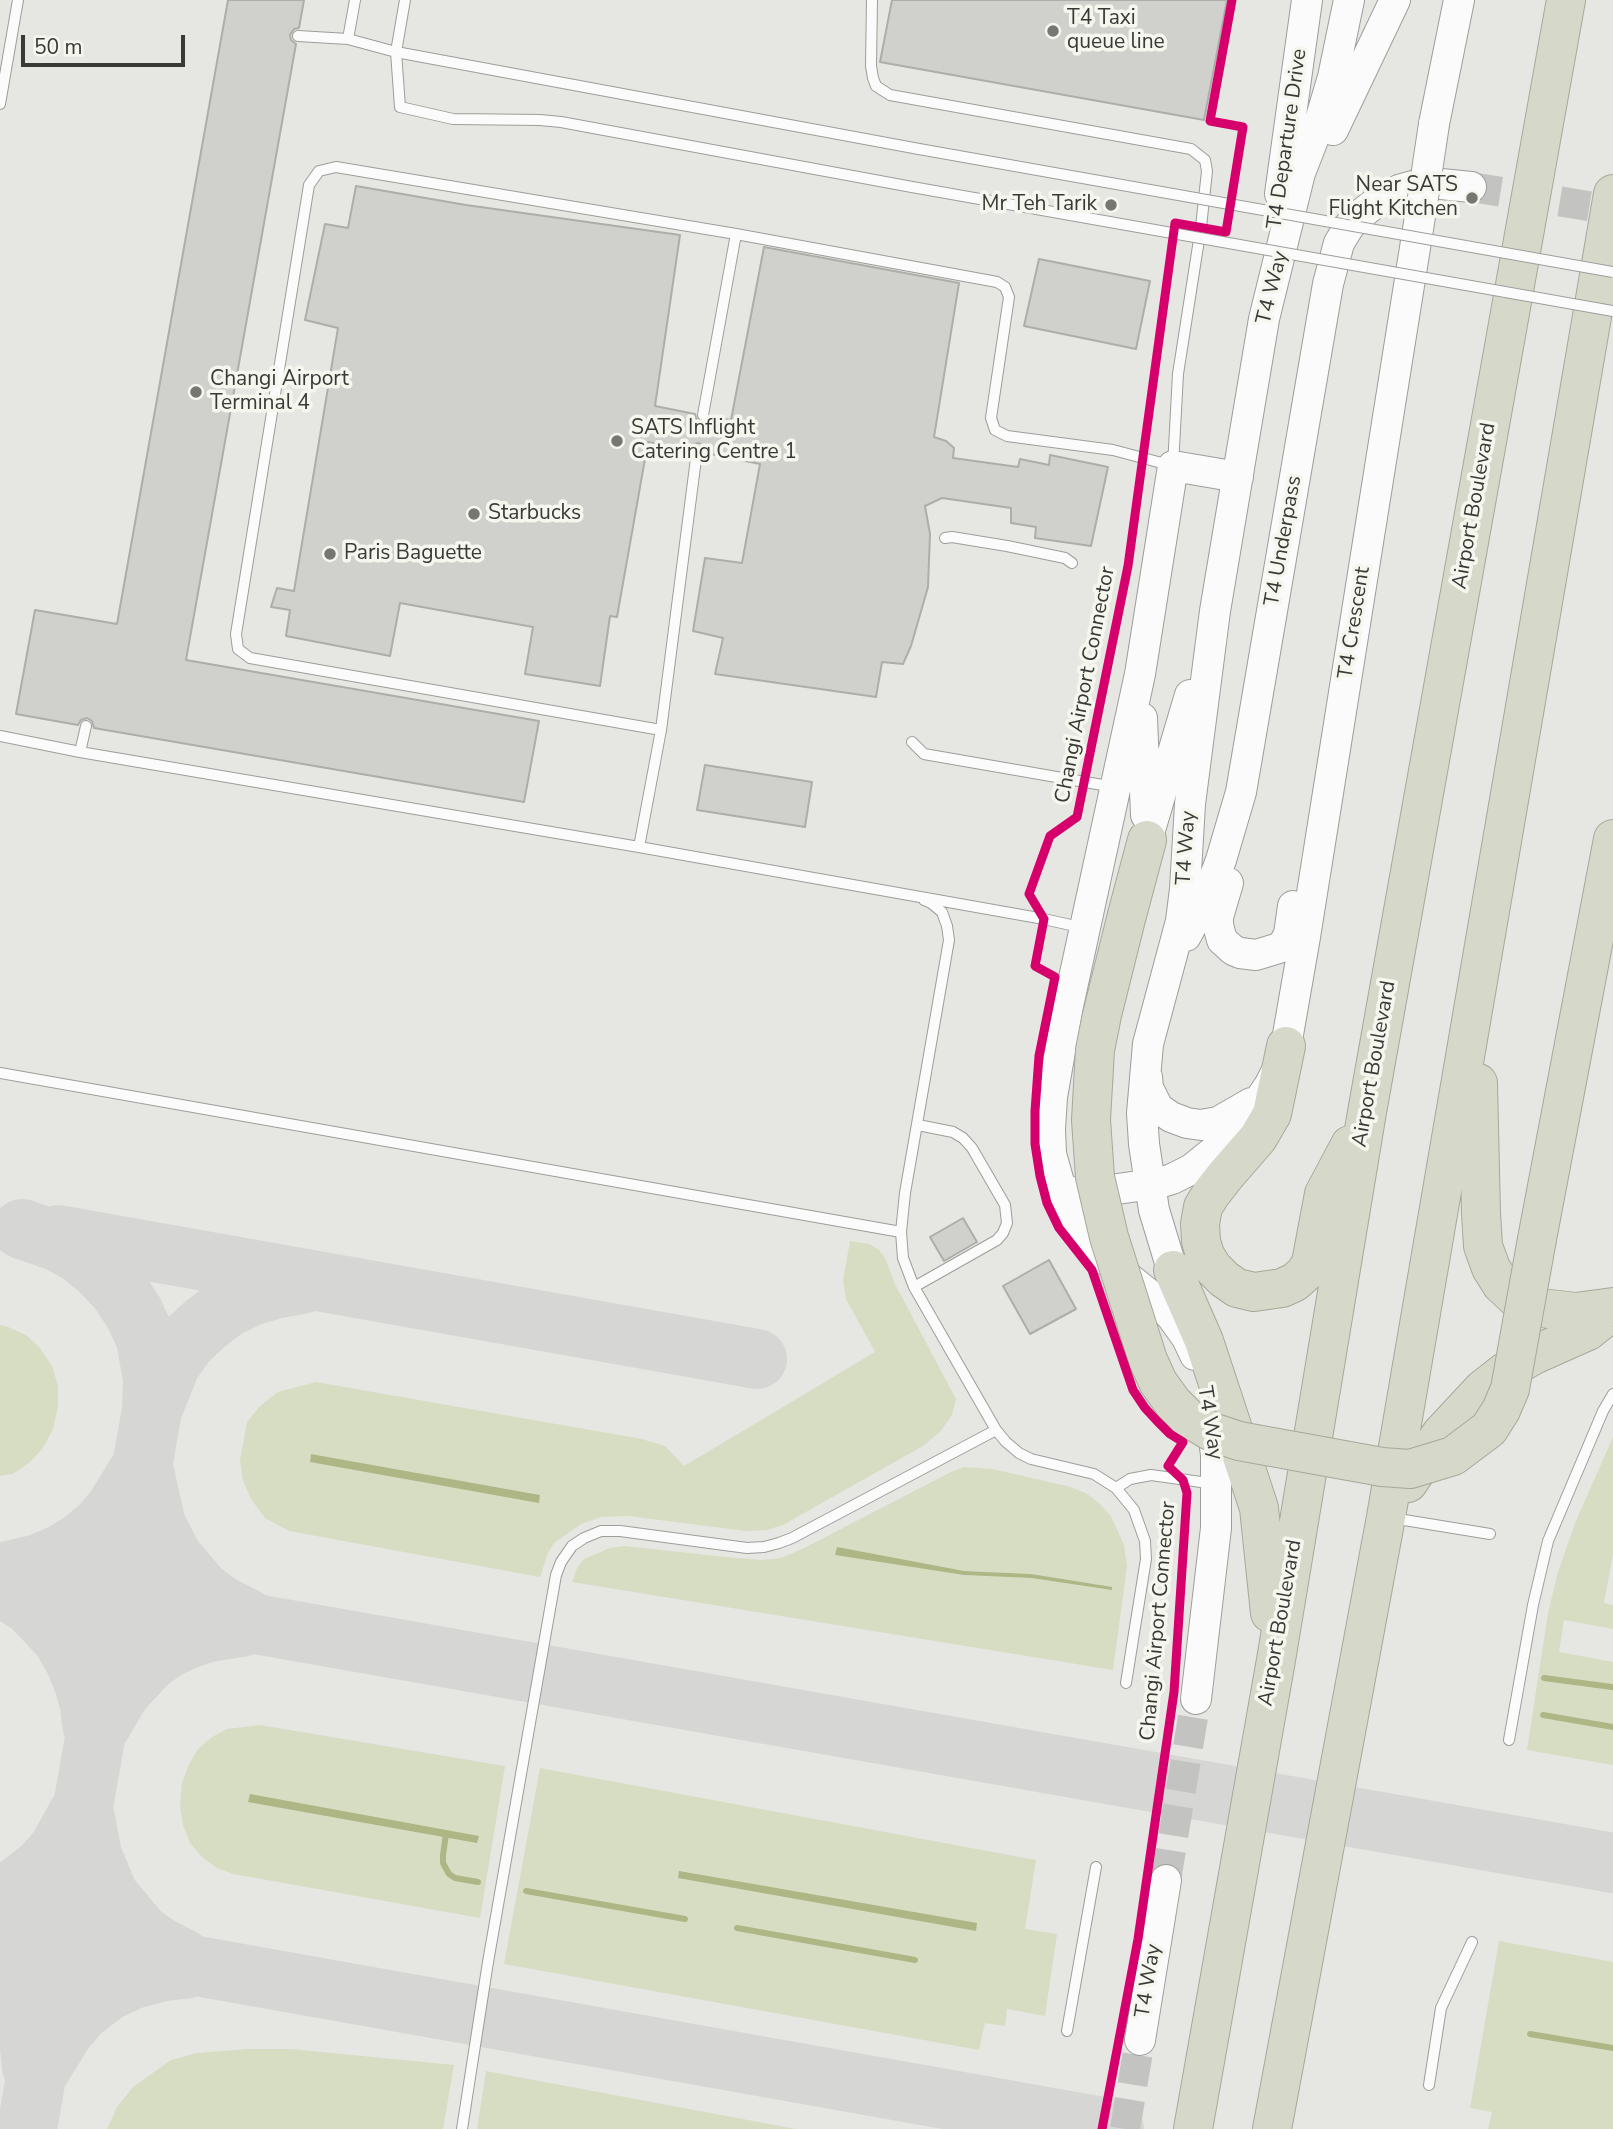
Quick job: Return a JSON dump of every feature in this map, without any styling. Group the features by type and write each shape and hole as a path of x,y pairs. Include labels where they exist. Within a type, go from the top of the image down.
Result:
{"highway":[{"name":"Airport Boulevard","path":"1193,2129 1276,1660 1367,1112 1566,0"},
{"path":"1272,2129 1386,1517 1613,194"},
{"path":"1147,840 1102,1015 1096,1050 1091,1120 1095,1177 1109,1237 1148,1360 1158,1382 1173,1404 1187,1418 1212,1432 1239,1441 1382,1467 1410,1469 1453,1457 1489,1429 1510,1389 1613,839"},
{"path":"1477,986 1480,1213 1483,1246 1491,1268 1501,1284 1516,1298 1532,1307 1576,1312 1613,1309"},
{"path":"1286,1046 1272,1114 1258,1138 1224,1176 1203,1207 1200,1224 1205,1255 1224,1279 1245,1290 1268,1292 1282,1289 1305,1273 1311,1263 1324,1194 1367,1112"},
{"path":"1172,1270 1204,1341 1259,1508 1276,1660"},
{"path":"1386,1517 1441,1434 1483,1388 1534,1355 1588,1331 1613,1309"}],"main road":[{"name":"T4 Way","path":"1196,1699 1216,1528 1217,1484 1213,1426 1154,1210 1142,1113 1148,1044 1181,921 1190,804 1215,611 1264,319 1300,173 1333,77 1349,0"},
{"path":"1286,236 1344,104 1395,0"},
{"name":"T4 Crescent","path":"1060,1186 1071,1193 1083,1194 1150,1185 1172,1179 1192,1169 1229,1139 1250,1114 1279,1068 1286,1046 1434,124 1459,0"},
{"name":"T4 Departure Drive","path":"1264,319 1306,11"},
{"name":"T4 Underpass","path":"1164,980 1207,897 1241,792 1328,284 1339,243 1350,225 1365,211 1399,190 1420,184 1471,187"},
{"path":"1197,1360 1187,1338 1172,1317 1156,1300 1105,1259 1085,1236 1060,1186 1051,1154 1050,1129 1052,1097 1084,928 1140,674 1173,466 1237,477"},
{"path":"1147,840 1215,611"},
{"path":"1140,674 1147,840"},
{"path":"1241,792 1229,881 1218,925 1227,946 1240,953 1256,955 1279,948 1289,934 1297,879 1334,751"},
{"path":"1146,1069 1149,1088 1158,1108 1171,1117 1201,1125 1218,1122 1249,1105 1269,1086"},
{"name":"T4 Way","path":"1140,2040 1166,1880"}],"lane":[{"path":"0,104 18,0"},
{"path":"348,38 355,0"},
{"path":"405,0 396,52 400,107 428,115 479,120 561,122 1613,311"},
{"path":"662,730 250,658 238,649 236,634 309,185 319,171 336,167 736,234 997,282 1005,287 1009,297 991,418 995,430 1007,436 1113,450 1173,466 1178,374 1201,227 1207,171 1205,160 1191,149 890,95 876,86 873,78 872,0"},
{"path":"298,36 348,38 396,52 919,149 1613,272"},
{"path":"703,415 736,234"},
{"path":"639,847 662,730 697,451"},
{"path":"946,538 1030,551 1065,558 1072,563"},
{"path":"80,752 86,726"},
{"path":"0,736 639,847 1084,928"},
{"path":"912,742 924,754 1116,787"},
{"path":"915,896 931,903 942,912 949,940 905,1193 901,1232 903,1258 914,1287 1006,1443 1031,1459 1094,1474 1116,1488 1134,1510 1145,1541 1146,1559 1126,1683"},
{"path":"0,1073 901,1232"},
{"path":"914,1287 997,1240 1007,1223 1005,1205 972,1148 963,1138 953,1132 918,1125"},
{"path":"1509,1740 1533,1605 1548,1541 1603,1411 1613,1394"},
{"path":"462,2129 488,1962 556,1575 572,1546 601,1531 620,1531 747,1548 779,1543 996,1430"},
{"path":"1116,1488 1130,1479 1151,1475 1217,1484"},
{"path":"1386,1517 1490,1534"},
{"path":"1067,2031 1096,1867"},
{"path":"1429,2085 1441,2008 1472,1942"}],"shaded area":[{"path":"850,1241 869,1244 879,1250 956,1399 952,1415 940,1432 923,1446 783,1525 767,1530 746,1531 628,1516 601,1517 581,1524 554,1543 540,1577 289,1531 265,1518 251,1499 243,1481 240,1460 247,1422 260,1406 278,1392 316,1382 642,1439 665,1446 684,1466 875,1352 846,1299 843,1280","holes":["311,1454 540,1495 310,1462"]},
{"path":"0,1325 26,1335 40,1348 52,1366 58,1386 58,1407 53,1429 43,1448 13,1474 0,1476"},
{"path":"1613,1437 1613,1554 1604,1603 1613,1605 1613,1629 1564,1620 1559,1652 1613,1662 1613,1765 1527,1750 1548,1613 1558,1572 1575,1523"},
{"path":"311,1454 540,1495 539,1503 310,1462"},
{"path":"964,1467 992,1469 1067,1486 1086,1493 1111,1516 1124,1545 1127,1566 1113,1670 572,1582 584,1559 610,1548 624,1546 761,1560 781,1558","holes":["835,1554 964,1571 1031,1574 1111,1590 1031,1578 964,1575"]},
{"path":"837,1547 964,1571 1031,1574 1112,1587 1112,1590 1031,1578 964,1575 835,1555"},
{"path":"260,1725 505,1766 480,1918 233,1874 217,1868 203,1858 190,1843 183,1825 180,1805 182,1783 189,1764 198,1749 212,1737 227,1729"},
{"path":"540,1768 1036,1860 1025,1929 1057,1934 1045,2016 1007,2009 1005,2026 985,2023 979,2050 504,1964"},
{"path":"250,1794 479,1836 477,1843 248,1802"},
{"path":"679,1871 977,1923 976,1931 678,1878"},
{"path":"1499,1941 1613,1962 1613,2129 1488,2129 1492,2112 1470,2108"},
{"path":"291,2049 454,2065 443,2129 107,2129 117,2107 133,2087 171,2060 197,2053"},
{"path":"486,2071 796,2129 477,2129"}],"building":[{"name":"Changi Airport Terminal 4","path":"228,0 304,0 299,28 294,29 290,35 296,44 186,660 539,721 524,802 94,728 92,721 87,718 81,720 78,725 16,714 35,610 117,624"},
{"name":"T4 Taxi queue line","path":"892,0 1227,0 1204,120 880,62"},
{"name":"SATS Inflight Catering Centre 1","path":"356,186 466,205 680,235 655,406 695,414 697,420 702,423 711,417 731,420 764,247 959,283 934,437 946,441 954,448 953,458 1018,467 1020,459 1049,465 1050,455 1108,467 1091,546 1035,538 1036,527 1011,523 1011,508 942,498 925,506 930,534 928,587 911,646 903,664 882,662 876,697 715,674 723,638 693,631 705,558 742,563 760,464 705,453 704,447 699,443 693,444 689,450 648,442 617,617 610,616 600,686 525,674 533,627 400,603 390,656 286,636 290,610 271,607 277,588 294,591 338,328 305,320 325,224 348,228"},
{"path":"1039,259 1150,281 1136,349 1024,326"},
{"path":"705,765 812,782 805,827 697,810"},
{"path":"963,1218 977,1242 944,1261 930,1237"},
{"path":"1049,1260 1076,1309 1030,1334 1003,1286"}],"waterway":[{"path":"1544,1678 1612,1687"},
{"path":"1543,1715 1613,1727"},
{"path":"446,1834 443,1863 449,1874 455,1878 478,1882"},
{"path":"526,1891 685,1919"},
{"path":"737,1928 915,1960"},
{"path":"1530,2034 1613,2048"}],"taxiway":[{"path":"22,1229 57,1241 79,1253 119,1290 146,1339 153,1379 152,1410 27,2129"},
{"path":"58,1235 757,1359"},
{"path":"152,1410 171,1363 186,1342 205,1324 226,1308 251,1296 302,1284"},
{"path":"0,1573 39,1564 80,1543 101,1526 116,1508 138,1472"},
{"path":"145,1476 156,1525 173,1558 201,1591 220,1605 246,1618"},
{"path":"0,1579 1613,1863"},
{"path":"0,1586 31,1605 62,1638 84,1683 92,1724"},
{"path":"101,1725 120,1692 148,1662 164,1650 208,1632 241,1627"},
{"path":"0,1897 42,1868 58,1850 78,1814"},
{"path":"85,1818 92,1856 109,1896 140,1933 183,1959"},
{"path":"0,1931 1114,2129"},
{"path":"41,2068 65,2029 82,2010 107,1991 133,1979 185,1969"},
{"path":"0,1977 10,1990 21,2015 29,2038 32,2067"}],"tunnel":[{"path":"1471,187 1613,210"},
{"path":"1166,1880 1196,1699"},
{"path":"1125,2129 1140,2040"}],"cycle path":[{"name":"Changi Airport Connector","path":"1102,2129 1138,1939 1174,1692 1187,1493 1183,1480 1168,1466 1183,1442 1158,1422 1133,1390 1092,1270 1059,1228 1047,1203 1035,1144 1035,1111 1039,1056 1055,977 1035,966 1044,919 1029,894 1050,836 1077,817 1128,566 1175,223 1226,232 1243,127 1210,121 1232,0"}],"place":[{"name":"T4 Taxi queue line","path":"1053,31"},
{"name":"Near SATS Flight Kitchen","path":"1472,198"},
{"name":"Mr Teh Tarik","path":"1111,205"},
{"name":"Changi Airport Terminal 4","path":"196,392"},
{"name":"SATS Inflight Catering Centre 1","path":"617,441"},
{"name":"Starbucks","path":"474,514"},
{"name":"Paris Baguette","path":"330,554"}]}
